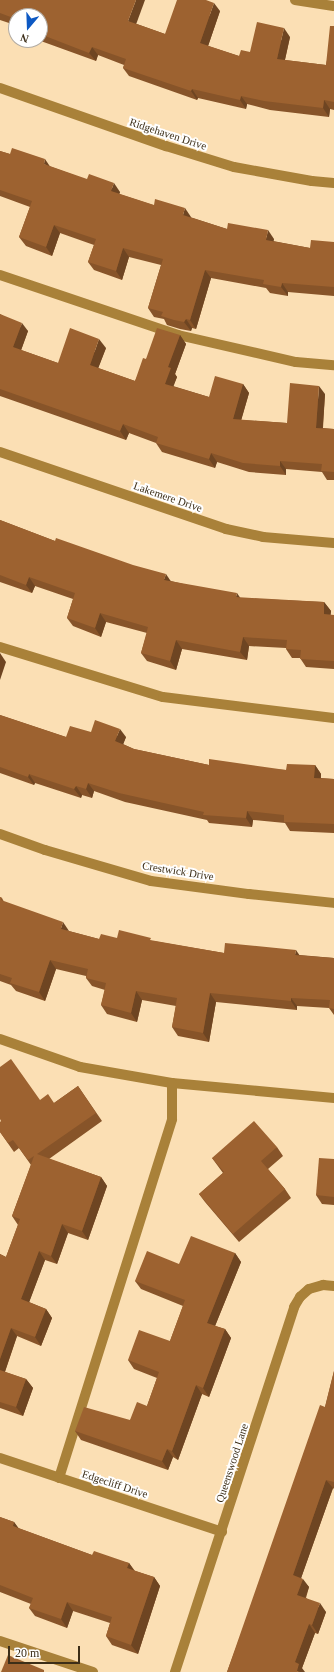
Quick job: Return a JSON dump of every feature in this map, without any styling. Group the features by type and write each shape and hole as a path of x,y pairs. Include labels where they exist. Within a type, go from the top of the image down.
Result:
{"street":[{"path":"295,0 334,6"},
{"name":"Ridgehaven Drive","path":"0,88 166,146 234,167 312,181 334,183"},
{"path":"0,275 178,335 296,362 334,365"},
{"name":"Lakemere Drive","path":"0,452 226,529 263,537 334,543"},
{"path":"0,648 163,697 334,718"},
{"name":"Crestwick Drive","path":"0,834 45,850 151,881 249,894 334,903"},
{"path":"0,1039 80,1067 172,1083 334,1098"},
{"path":"59,1478 172,1119 172,1083"},
{"name":"Queenswood Lane","path":"175,1672 222,1532 294,1307 300,1297 309,1289 323,1285 334,1286"},
{"name":"Edgecliff Drive","path":"0,1458 222,1532"},
{"path":"0,1641 93,1672"}],"building":[{"path":"0,0 136,0 128,21 165,34 177,0 206,0 214,3 200,43 239,56 241,50 250,52 257,22 284,28 277,59 326,65 330,26 334,26 334,102 324,100 323,108 264,101 241,96 240,100 192,89 191,91 123,68 126,59 92,47 89,53 48,37 48,8 8,8 8,16 0,13"},
{"path":"12,148 45,159 44,164 87,179 89,174 114,183 111,191 154,205 155,199 185,208 183,215 227,229 228,223 268,230 266,240 310,248 311,240 334,242 334,287 282,283 281,287 263,284 264,280 205,270 190,320 186,319 184,322 161,316 163,312 148,308 163,259 123,248 116,271 88,262 96,239 54,225 46,247 19,237 32,201 0,190 0,151 10,154"},
{"path":"0,314 22,323 13,347 58,363 70,328 99,339 90,365 135,381 143,358 146,359 157,328 180,335 168,367 171,368 165,384 209,397 215,376 243,384 233,419 287,423 290,383 319,386 316,428 334,429 334,472 321,471 322,464 280,461 280,466 243,463 211,453 209,459 156,443 158,437 123,424 120,431 0,389"},
{"path":"0,520 55,541 56,538 133,565 166,574 164,580 237,593 236,597 324,602 324,614 334,615 334,661 300,659 301,650 286,649 287,640 243,637 240,652 176,640 170,661 141,653 148,627 100,613 95,628 67,618 75,593 29,577 26,585 0,575"},
{"path":"0,715 66,737 70,726 91,732 95,720 120,729 115,741 134,749 209,765 209,759 286,770 287,764 315,765 314,778 334,779 334,824 284,822 284,815 247,811 246,818 203,815 204,812 119,793 88,783 86,789 76,786 74,789 29,774 28,777 0,767"},
{"path":"0,897 2,898 1,900 63,922 61,929 99,939 101,934 117,938 119,930 151,938 150,940 224,953 225,943 296,950 295,955 334,958 334,1009 329,1008 330,1000 291,998 291,1001 210,993 203,1033 172,1027 177,998 136,991 131,1013 101,1005 106,983 86,978 88,969 50,960 39,992 10,983 12,978 0,974"},
{"path":"11,1059 40,1100 48,1094 54,1103 78,1086 96,1113 37,1154 101,1177 82,1231 62,1224 51,1256 39,1251 21,1299 46,1309 35,1337 11,1328 0,1359 0,1254 6,1257 20,1219 12,1216 34,1156 28,1160 13,1140 8,1143 0,1132 0,1067"},
{"path":"254,1121 277,1147 261,1161 285,1189 233,1234 199,1194 224,1172 212,1158"},
{"path":"319,1158 334,1159 334,1197 316,1195"},
{"path":"191,1236 235,1253 207,1323 225,1329 203,1388 196,1385 172,1451 167,1449 162,1461 75,1431 84,1407 130,1420 137,1402 147,1406 159,1372 128,1360 139,1330 170,1341 185,1300 135,1281 147,1251 179,1264"},
{"path":"0,1370 26,1379 16,1407 0,1402"},
{"path":"334,1371 334,1482 326,1480 293,1575 303,1579 297,1595 320,1603 312,1625 309,1624 295,1662 299,1664 297,1671 300,1672 227,1672 320,1405 325,1407"},
{"path":"0,1517 14,1522 13,1526 92,1555 94,1551 129,1563 127,1568 154,1577 131,1645 106,1636 112,1617 67,1602 61,1619 29,1608 33,1598 0,1585"},
{"path":"8,1655 44,1670 44,1672 1,1672"}]}
